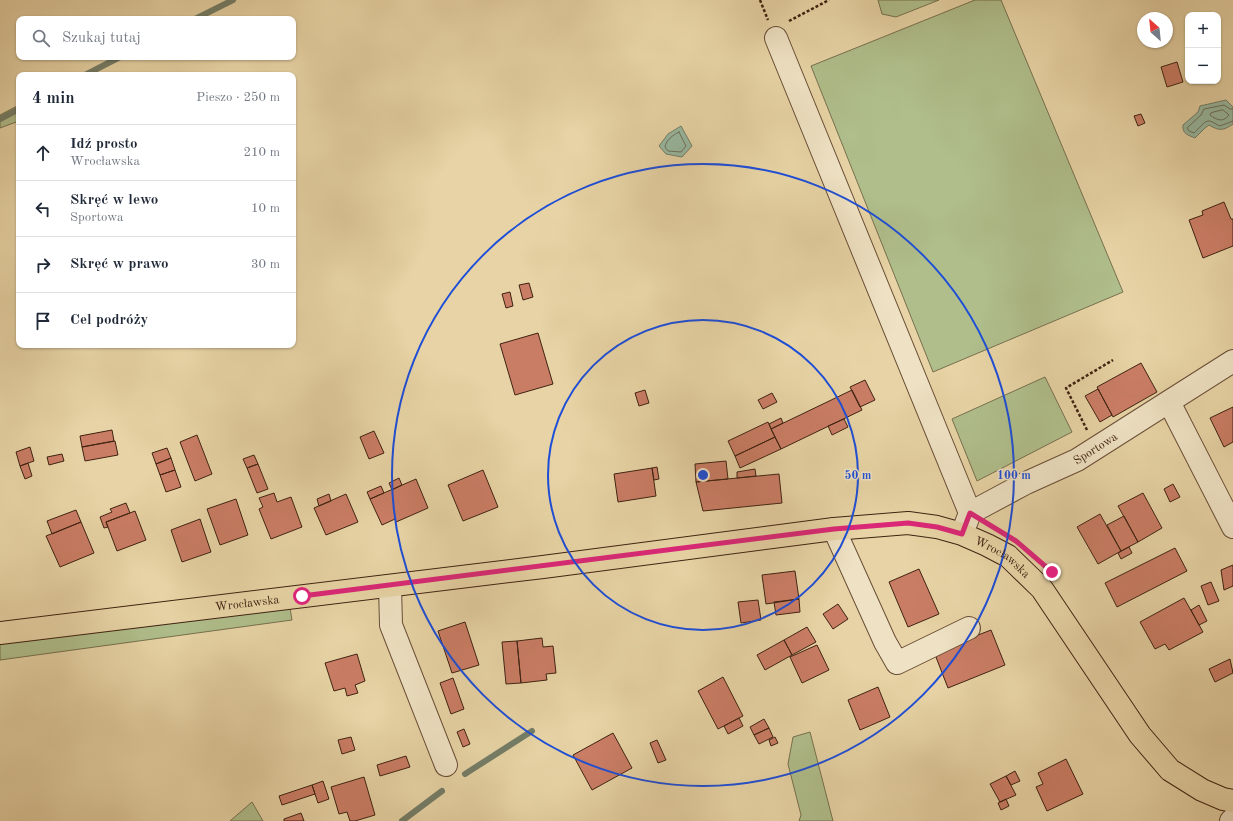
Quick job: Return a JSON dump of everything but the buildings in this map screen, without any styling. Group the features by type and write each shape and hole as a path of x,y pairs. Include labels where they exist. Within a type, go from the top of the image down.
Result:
{"main road":[{"name":"Wrocławska","path":"0,633 390,586 834,529 908,523 937,527 962,534 1008,556 1042,589 1140,735 1170,770 1202,790 1223,799 1233,801"}],"street":[{"path":"780,31 970,513 962,534"},
{"name":"Sportowa","path":"970,513 1026,483 1077,460 1233,361"},
{"path":"1169,402 1232,523"},
{"path":"834,529 897,663 969,628"},
{"path":"390,586 391,625 446,765"}],"path":[{"path":"780,31 829,0"},
{"path":"1097,448 1066,388 1113,360"}],"shaded area":[{"path":"878,0 939,0 896,17 882,14"},
{"path":"975,0 1001,0 1123,292 933,372 811,66"},
{"path":"16,107 16,122 0,128 0,115"},
{"path":"1045,377 1072,432 977,481 952,419"},
{"path":"290,608 292,620 0,660 0,644"},
{"path":"810,732 833,821 799,821 801,815 788,764 793,737"},
{"path":"252,802 263,821 230,821"}],"water":[{"path":"1226,100 1233,107 1233,124 1221,129 1209,125 1195,138 1188,135 1183,130 1183,125 1198,112 1200,106"},
{"path":"681,126 692,146 682,157 666,154 659,146 668,134"}],"waterway":[{"path":"201,16 233,0"},
{"path":"91,72 114,60"},
{"path":"0,119 16,111"},
{"path":"465,774 532,731"},
{"path":"402,821 442,791"}],"route":[{"path":"302,596 543,567 834,529 908,523 937,527 962,534 970,513 1016,541 1052,572"}]}
